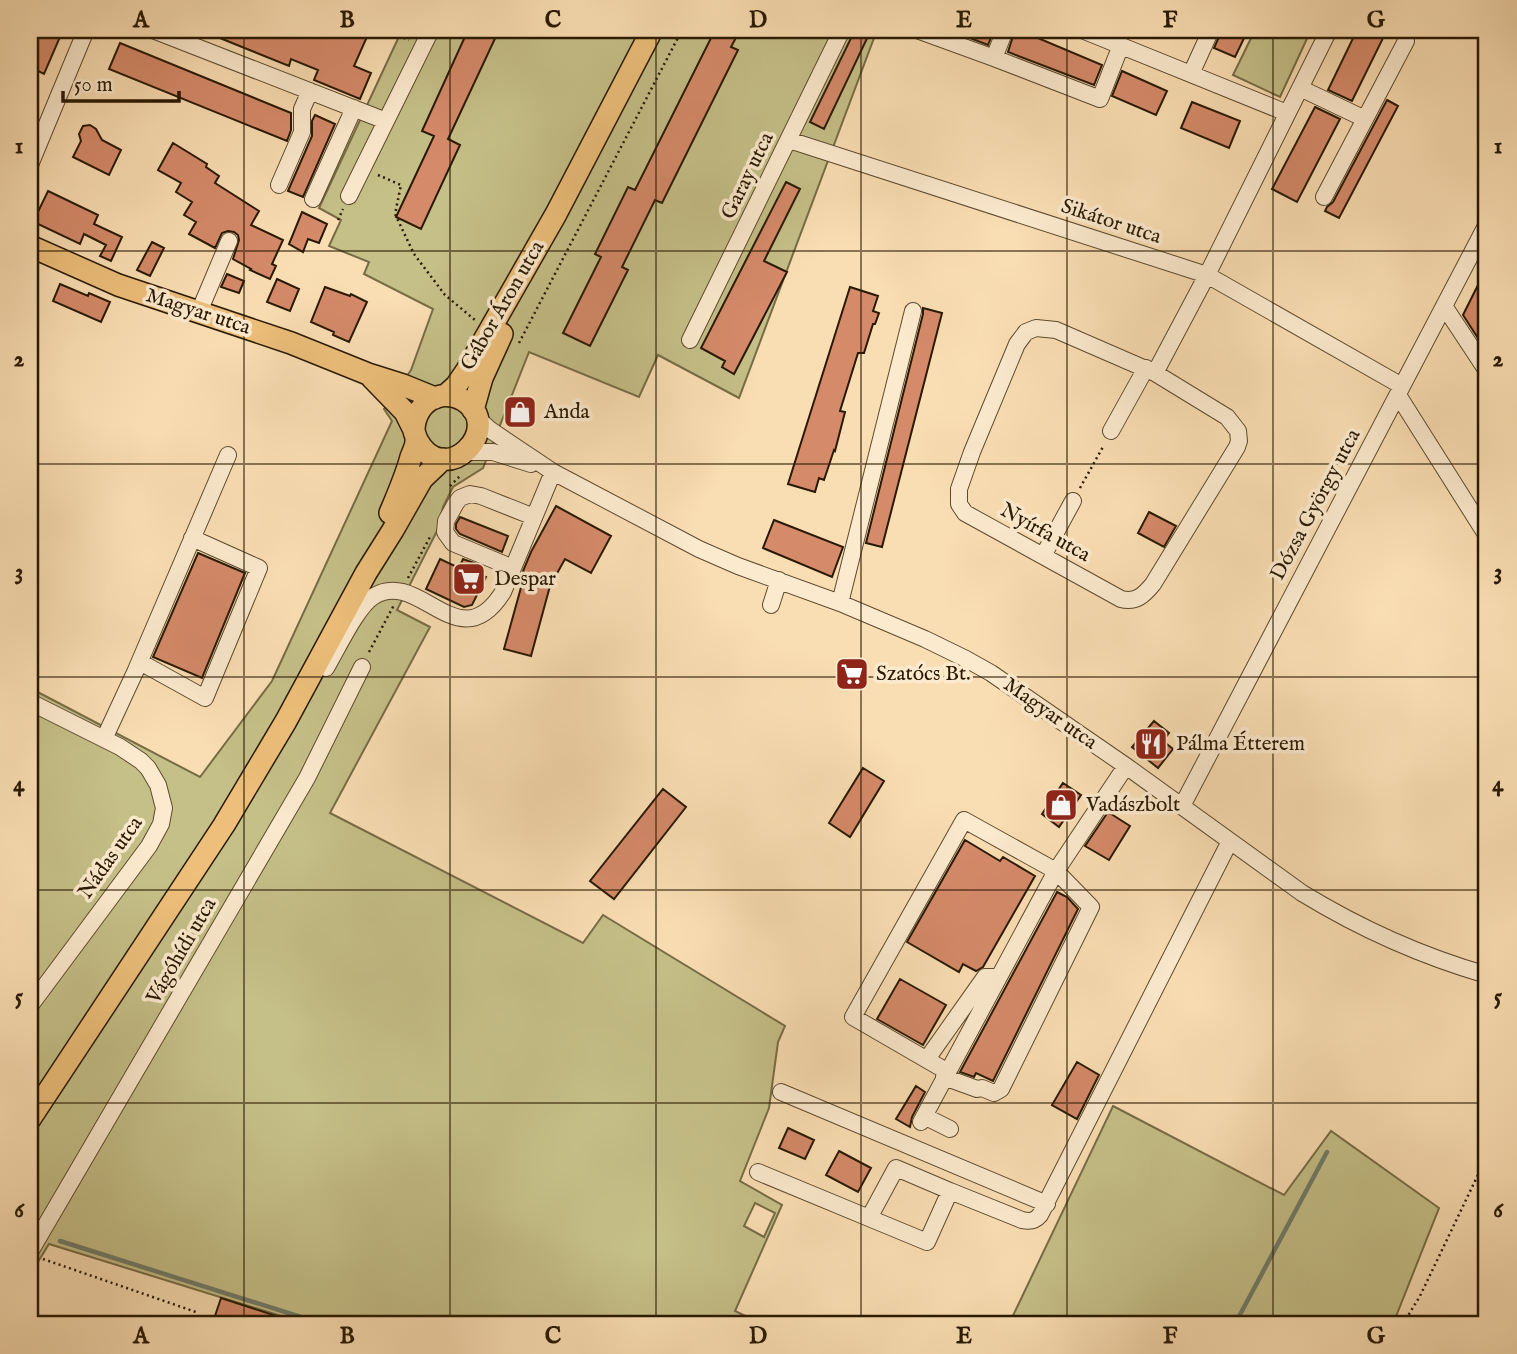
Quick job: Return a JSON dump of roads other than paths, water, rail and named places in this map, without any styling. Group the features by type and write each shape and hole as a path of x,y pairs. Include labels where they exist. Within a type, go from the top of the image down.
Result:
{"main road":[{"name":"Gábor Áron utca","path":"440,396 456,386 467,370 556,214 652,30"},
{"name":"Gábor Áron utca","path":"475,414 482,378 556,214"},
{"name":"Magyar utca","path":"30,246 118,285 291,343 368,374 440,396"},
{"name":"Magyar utca","path":"368,374 405,412 416,435"},
{"path":"366,573 407,471 416,435 415,420 419,411 426,403 440,396 461,399 475,414 478,427 473,445 452,459 430,455 416,435"},
{"path":"30,1119 224,825 286,721 366,573 422,479 443,459"}],"street":[{"path":"30,165 86,30"},
{"path":"153,30 386,121"},
{"path":"349,196 431,30"},
{"name":"Garay utca","path":"690,340 842,30"},
{"path":"917,30 1100,99 1121,46"},
{"path":"994,58 1005,30"},
{"path":"1082,30 1287,113"},
{"path":"1191,74 1211,30"},
{"path":"1111,431 1207,275 1329,30"},
{"path":"1324,197 1406,41"},
{"path":"1300,88 1365,119"},
{"path":"279,185 302,132 302,109 310,91"},
{"path":"313,199 354,108"},
{"name":"Sikátor utca","path":"789,140 1207,275 1400,391 1487,536"},
{"name":"Dózsa György utca","path":"1182,806 1487,224"},
{"path":"199,312 229,241"},
{"path":"1444,306 1487,370"},
{"path":"840,603 913,312"},
{"name":"Nyírfa utca","path":"1049,329 1151,370 1227,417 1238,431 1237,447 1145,593 1133,600 1121,598 1043,556 965,513 959,504 959,489 968,463 1017,344 1022,336 1031,330 1049,329"},
{"name":"Magyar utca","path":"475,414 489,429 553,472 699,549 925,639 991,673 1302,892 1357,925 1420,953 1487,975"},
{"name":"Magyar utca","path":"466,452 494,452 553,472"},
{"path":"104,739 140,662 228,455"},
{"path":"286,721 316,684 361,608 375,595 384,591 401,591 454,617 473,619 486,612 497,601 513,568 553,472"},
{"path":"513,568 453,543 445,533 446,521 460,498 470,494 534,517"},
{"path":"1043,556 1073,501"},
{"path":"140,662 205,698 259,568 192,538"},
{"path":"771,605 779,580"},
{"name":"Vágóhídi utca","path":"36,1256 307,778 362,667"},
{"name":"Nádas utca","path":"30,702 132,754 154,776 164,808 156,834 149,846 30,1006"},
{"path":"950,1129 922,1119 1056,871 1125,766"},
{"path":"964,820 1056,871 1091,907 1001,1088 994,1093 982,1088 976,1089 946,1074 927,1059 852,1017 964,820"},
{"path":"869,1218 896,1168 1027,1222 1037,1219 1045,1208 1230,841"},
{"path":"927,1059 985,977 998,977"},
{"path":"781,1092 1045,1208"},
{"path":"758,1172 927,1242 950,1191"}],"waterway":[{"path":"1235,1324 1327,1152"},
{"path":"60,1241 323,1324"}],"place":[{"name":"Anda","path":"520,412"},
{"name":"Despar","path":"469,579"},
{"name":"Szatócs Bt.","path":"852,674"},
{"name":"Pálma Étterem","path":"1151,744"},
{"name":"Vadászbolt","path":"1061,805"}]}
